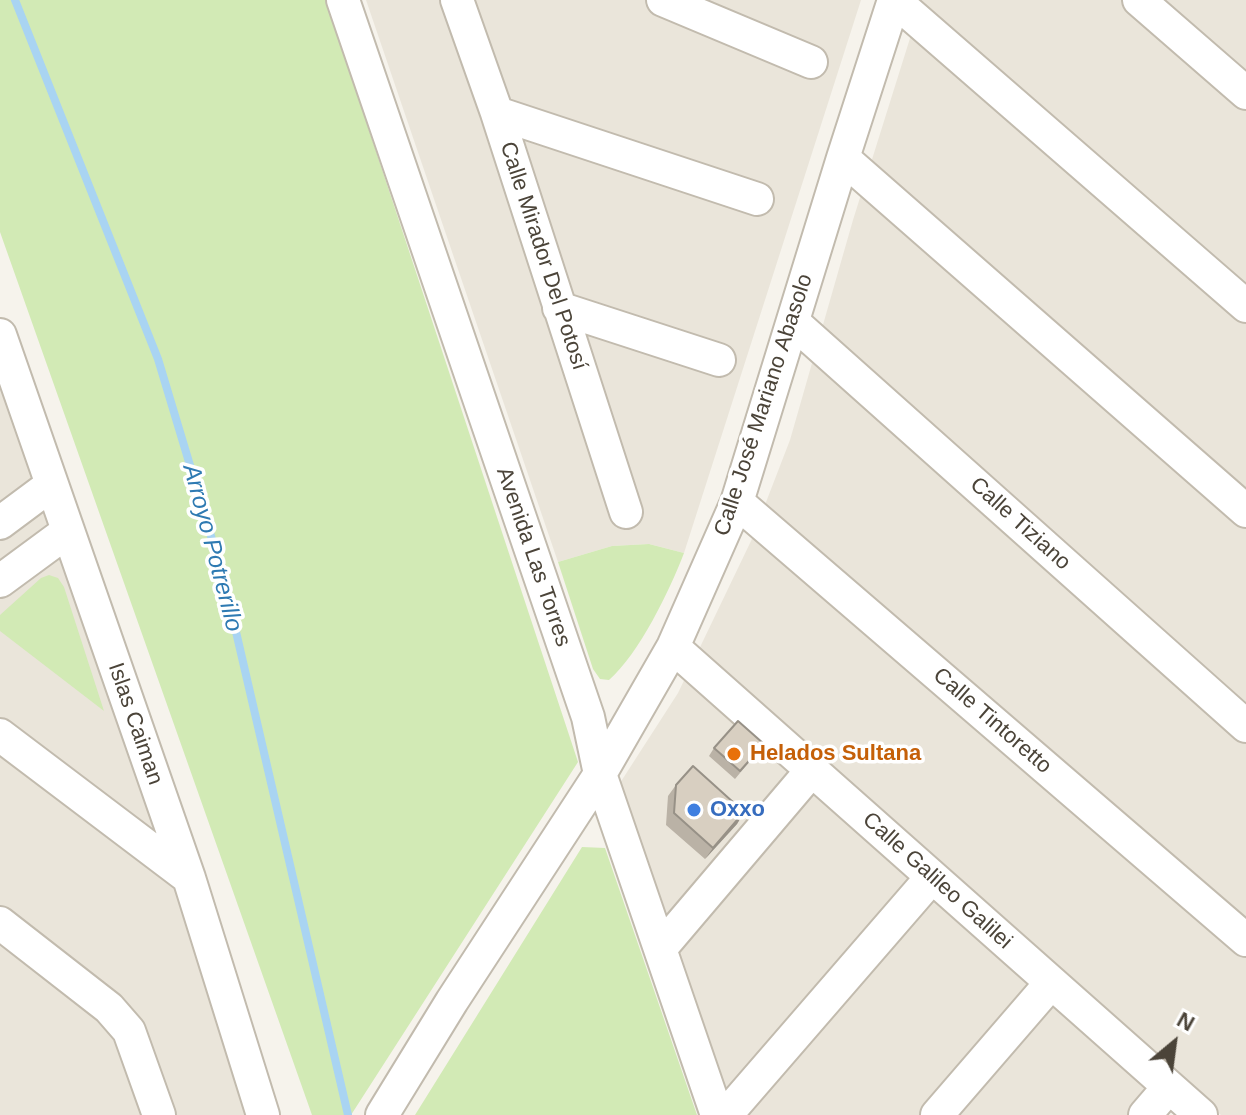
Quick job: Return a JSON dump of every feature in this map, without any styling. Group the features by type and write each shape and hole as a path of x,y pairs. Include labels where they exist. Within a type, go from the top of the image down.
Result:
{"street":[{"name":"Avenida Las Torres","path":"343,0 588,717 600,774 717,1115"},
{"name":"Calle Mirador Del Potosí","path":"457,0 497,113 626,512"},
{"path":"663,0 811,62"},
{"name":"Calle José Mariano Abasolo","path":"382,1115 452,1001 600,774 673,647 737,502 894,0"},
{"path":"894,0 1246,306"},
{"path":"1139,0 1246,93"},
{"path":"497,113 757,199"},
{"path":"843,158 1246,511"},
{"path":"559,308 719,360"},
{"name":"Calle Tiziano","path":"793,322 1246,726"},
{"name":"Islas Caiman","path":"3,348 189,878 263,1115"},
{"path":"0,523 51,485"},
{"name":"Calle Tintoretto","path":"737,502 1246,940"},
{"path":"0,581 68,531"},
{"name":"Calle Galileo Galilei","path":"673,647 1201,1115"},
{"path":"0,735 189,878"},
{"path":"660,949 812,770"},
{"path":"726,1115 932,877"},
{"path":"0,923 109,1008 129,1031 159,1115"},
{"path":"937,1115 1051,983"},
{"path":"1145,1115 1169,1087"}],"shaded area":[{"path":"366,0 861,0 684,553 649,544 612,546 558,562"},
{"path":"922,0 1246,0 1246,1115 1221,1115 1168,1069 1128,1115 733,1115 620,783 678,693 751,541 790,440 853,220"},
{"path":"0,342 281,1115 0,1115"}],"green space":[{"path":"0,0 326,0 578,762 351,1115 312,1115 0,232"},
{"path":"649,544 684,553 671,585 642,638 609,680 600,679 593,669 558,562 612,546"},
{"path":"49,575 58,578 64,587 104,711 0,631 0,615 41,578"},
{"path":"582,847 605,848 697,1115 415,1115"}],"building":[{"name":"Helados Sultana","path":"738,721 764,744 740,771 714,748"},
{"name":"Oxxo","path":"693,766 744,812 713,848 674,813 676,785"}],"waterway":[{"name":"Arroyo Potrerillo","path":"15,0 158,359 192,472 224,580 348,1115"}],"place":[{"name":"Helados Sultana","path":"734,754"},
{"name":"Oxxo","path":"694,810"}]}
